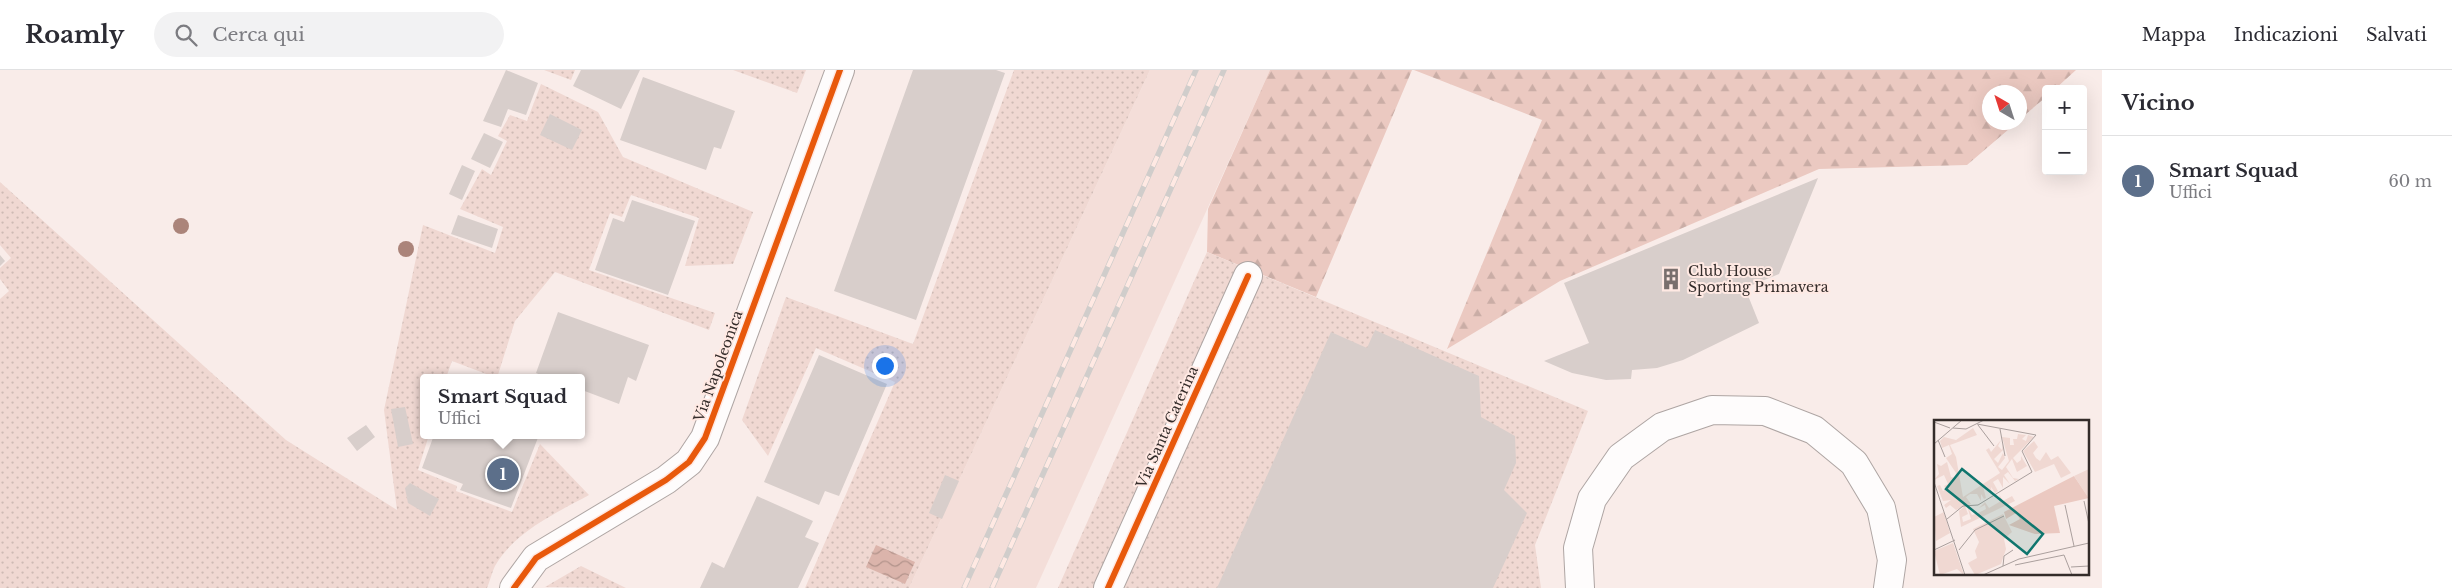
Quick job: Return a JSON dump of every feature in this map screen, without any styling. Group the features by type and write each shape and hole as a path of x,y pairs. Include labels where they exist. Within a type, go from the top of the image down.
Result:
{"street":[{"name":"Via Napoleonica","path":"514,588 536,558 666,480 689,462 705,438 840,70"},
{"name":"Via Santa Caterina","path":"1108,588 1248,276"},
{"path":"1580,588 1578,548 1592,499 1621,457 1662,427 1712,410 1765,411 1814,430 1854,463 1881,508 1892,560 1888,588"}],"shaded area":[{"path":"544,70 575,70 571,80"},
{"path":"733,70 806,70 797,93"},
{"path":"1014,70 1150,70 909,588 805,588 895,382 816,348 768,456 742,420 786,297 913,344"},
{"path":"1150,70 1270,70 1036,588 909,588"},
{"path":"541,84 598,112 623,157 753,212 733,264 685,266 699,218 631,195 622,217 610,213 589,270 715,313 709,330 555,272 515,321 498,374 486,374 452,361 447,374 420,374 420,439 428,439 418,470 457,486 456,491 512,512 540,444 589,495 537,524 513,543 495,566 487,588 0,588 0,299 9,291 0,279 0,268 11,258 0,245 0,182 286,440 397,510 384,410 423,225 495,253 503,227 460,209 482,169 491,175 507,141 498,136 510,115 527,121"},
{"path":"1207,252 1588,411 1535,545 1541,588 1058,588"},
{"path":"581,566 626,588 545,587"}],"green space":[{"path":"1270,70 1412,70 1316,297 1207,252 1208,209"},
{"path":"1414,70 2076,70 2059,85 2042,85 2042,100 2027,113 2027,85 1982,85 1982,130 2008,130 1967,165 1819,169 1560,281 1447,349 1542,120"}],"water":[{"path":"876,545 915,562 905,584 866,567"}],"building":[{"path":"506,70 538,83 526,115 508,109 501,127 483,121"},
{"path":"581,70 640,70 621,109 573,86"},
{"path":"913,70 996,70 1005,73 916,320 834,291"},
{"path":"643,77 735,111 721,149 714,147 706,170 620,140"},
{"path":"550,114 582,130 572,150 540,135"},
{"path":"484,133 503,142 490,168 471,159"},
{"path":"462,165 475,171 462,200 449,194"},
{"name":"Club House Sporting Primavera","path":"1818,178 1779,274 1745,288 1759,323 1683,360 1657,368 1632,370 1631,379 1606,380 1572,373 1544,361 1589,343 1564,283"},
{"path":"632,200 695,221 668,295 595,270 613,218 624,222"},
{"path":"458,215 498,229 492,248 451,234"},
{"path":"0,255 5,261 0,266"},
{"path":"558,312 649,345 636,381 628,377 619,404 585,391 585,374 536,373"},
{"path":"1375,330 1479,376 1481,417 1515,436 1516,463 1504,490 1527,513 1493,588 1217,588 1331,332 1367,348"},
{"path":"819,355 887,384 839,496 825,491 819,505 764,482"},
{"path":"405,407 413,444 398,447 391,409"},
{"path":"366,425 375,437 357,451 347,438"},
{"path":"433,439 537,439 511,508 460,490 463,484 422,468"},
{"path":"945,475 959,481 942,519 929,513"},
{"path":"410,483 439,499 430,516 408,503 405,488"},
{"path":"757,496 813,521 805,537 819,543 798,588 700,588 712,562 724,568"}],"railway":[{"path":"964,588 1196,70"},
{"path":"992,588 1224,70"}],"cycle path":[{"path":"514,588 536,558 666,480 689,462 705,438 840,70"},
{"path":"1108,588 1248,276"}],"place":[{"name":"Club House Sporting Primavera","path":"1671,279"},
{"name":"Smart Squad","path":"503,474"}]}
